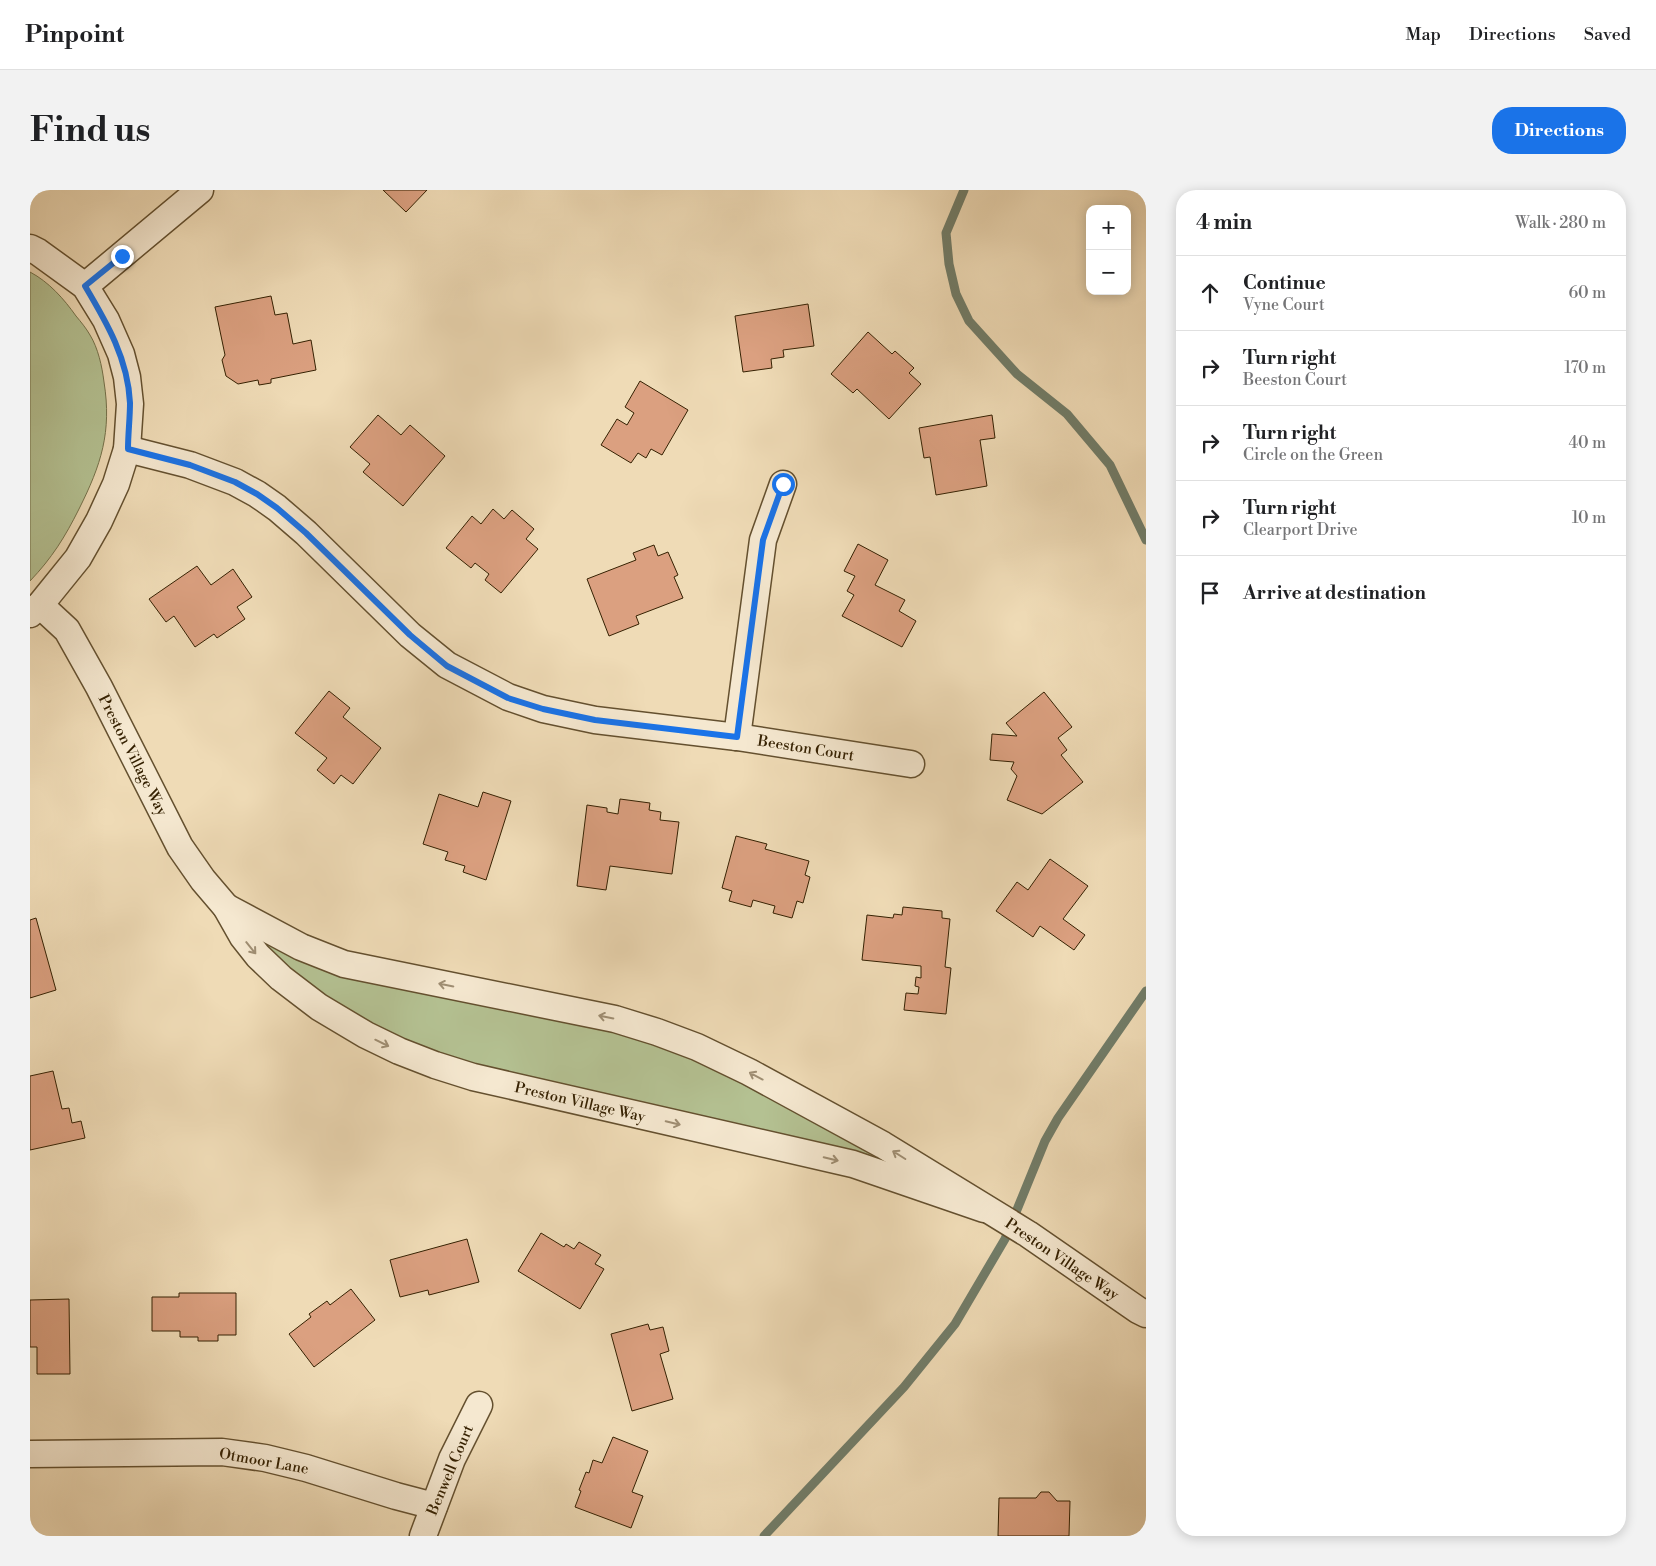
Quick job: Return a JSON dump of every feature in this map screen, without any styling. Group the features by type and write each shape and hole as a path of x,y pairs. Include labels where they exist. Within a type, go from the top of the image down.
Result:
{"street":[{"path":"85,286 200,190"},
{"path":"30,248 85,286 106,320 121,354 127,377 130,404 128,449 116,484 99,521 78,558 35,609"},
{"name":"Beeston Court","path":"128,449 190,465 235,482 257,494 277,508 306,533 410,635 447,666 508,698 543,709 595,720 737,737 911,764"},
{"path":"737,737 763,540 783,484"},
{"name":"Preston Village Way","path":"35,609 68,630 180,847 203,880 226,907 243,937 258,956 281,978 319,1007 358,1030 408,1055 473,1077 853,1164 984,1209"},
{"name":"Preston Village Way","path":"226,907 301,947 344,964 615,1019 697,1047 748,1072 883,1145 984,1209 1028,1234 1143,1315"},
{"name":"Benwell Court","path":"423,1536 452,1459 479,1405"},
{"name":"Otmoor Lane","path":"30,1454 222,1452 265,1458 306,1468 434,1506"}],"green space":[{"path":"30,272 44,281 61,297 93,340 102,370 107,417 103,448 87,493 58,547 30,581"},
{"path":"242,924 662,1041 939,1186 456,1064 381,1034 311,994"}],"building":[{"path":"383,190 427,190 406,212"},
{"path":"271,296 275,315 287,313 293,344 311,340 316,370 271,379 271,383 259,385 258,380 238,384 226,376 222,360 225,355 215,307"},
{"path":"808,304 814,346 783,350 784,357 771,359 772,368 743,372 735,316"},
{"path":"868,332 892,354 895,351 914,368 909,373 921,384 889,419 857,389 853,393 831,374"},
{"path":"640,381 688,410 662,455 651,449 646,458 638,453 631,463 601,445 617,419 627,425 634,413 625,407"},
{"path":"378,415 401,435 410,425 445,456 403,506 363,472 370,464 350,447"},
{"path":"992,415 995,438 980,440 987,486 936,495 930,457 924,458 919,428"},
{"path":"493,509 504,519 512,510 534,529 526,539 538,549 501,593 485,580 489,574 475,563 471,568 446,548 472,516 481,524"},
{"path":"858,544 888,560 875,585 905,600 899,611 916,621 902,647 842,616 854,595 847,591 855,576 844,571"},
{"path":"654,545 658,556 668,552 678,575 674,577 683,598 636,616 639,624 609,636 587,579 636,560 633,553"},
{"path":"197,566 211,585 233,569 252,597 237,607 245,619 217,638 214,634 195,647 174,616 166,622 149,599"},
{"path":"329,691 350,708 343,717 381,748 353,784 341,775 334,784 317,770 327,758 295,733"},
{"path":"1044,692 1072,727 1058,738 1067,750 1061,755 1083,782 1042,814 1007,800 1017,776 1011,769 1014,762 990,760 992,734 1017,736 1006,723"},
{"path":"483,792 511,801 486,880 463,872 465,866 445,860 448,852 423,844 439,794 478,807"},
{"path":"620,799 650,803 649,810 661,812 660,820 679,822 672,874 610,866 606,890 577,886 587,805 607,808 607,812 618,814"},
{"path":"736,836 767,844 765,849 809,861 805,875 810,877 803,903 797,901 792,918 773,913 775,906 753,900 751,907 729,901 732,891 722,888"},
{"path":"1050,859 1088,886 1063,919 1085,935 1074,950 1040,926 1033,937 996,911 1017,882 1028,890"},
{"path":"903,907 942,911 942,918 950,919 945,967 951,968 946,1014 904,1010 906,993 918,994 919,987 915,986 916,977 921,978 921,966 862,960 867,915 893,918 894,914 902,915"},
{"path":"36,918 56,990 30,998 30,920"},
{"path":"53,1071 62,1109 69,1108 72,1123 81,1121 85,1138 30,1150 30,1076"},
{"path":"541,1233 564,1247 566,1244 574,1249 579,1242 601,1255 595,1264 604,1269 580,1309 518,1271"},
{"path":"467,1239 479,1282 429,1295 428,1290 400,1297 390,1260"},
{"path":"351,1289 375,1320 314,1367 289,1334 311,1317 309,1314 327,1301 330,1305"},
{"path":"179,1293 236,1293 236,1335 218,1335 218,1341 198,1341 198,1337 180,1337 180,1331 152,1331 152,1297 179,1297"},
{"path":"69,1299 70,1374 37,1374 37,1347 30,1347 30,1300"},
{"path":"648,1324 650,1330 663,1327 669,1351 660,1354 673,1399 632,1411 611,1334"},
{"path":"613,1437 648,1451 632,1492 643,1496 631,1528 575,1507 586,1472 589,1473 593,1460 602,1463"},
{"path":"1041,1492 1049,1492 1057,1501 1070,1501 1069,1536 998,1536 999,1498 1036,1498"}],"waterway":[{"path":"964,190 946,233 949,264 956,294 969,321 1017,374 1067,414 1110,465 1146,540"},
{"path":"764,1536 904,1387 955,1324 1005,1239 1045,1141 1058,1118 1146,991"}],"route":[{"path":"122,256 85,286 106,320 121,354 127,377 130,404 128,449 190,465 235,482 257,494 277,508 306,533 410,635 447,666 508,698 543,709 595,720 737,737 763,540 783,484"}]}
